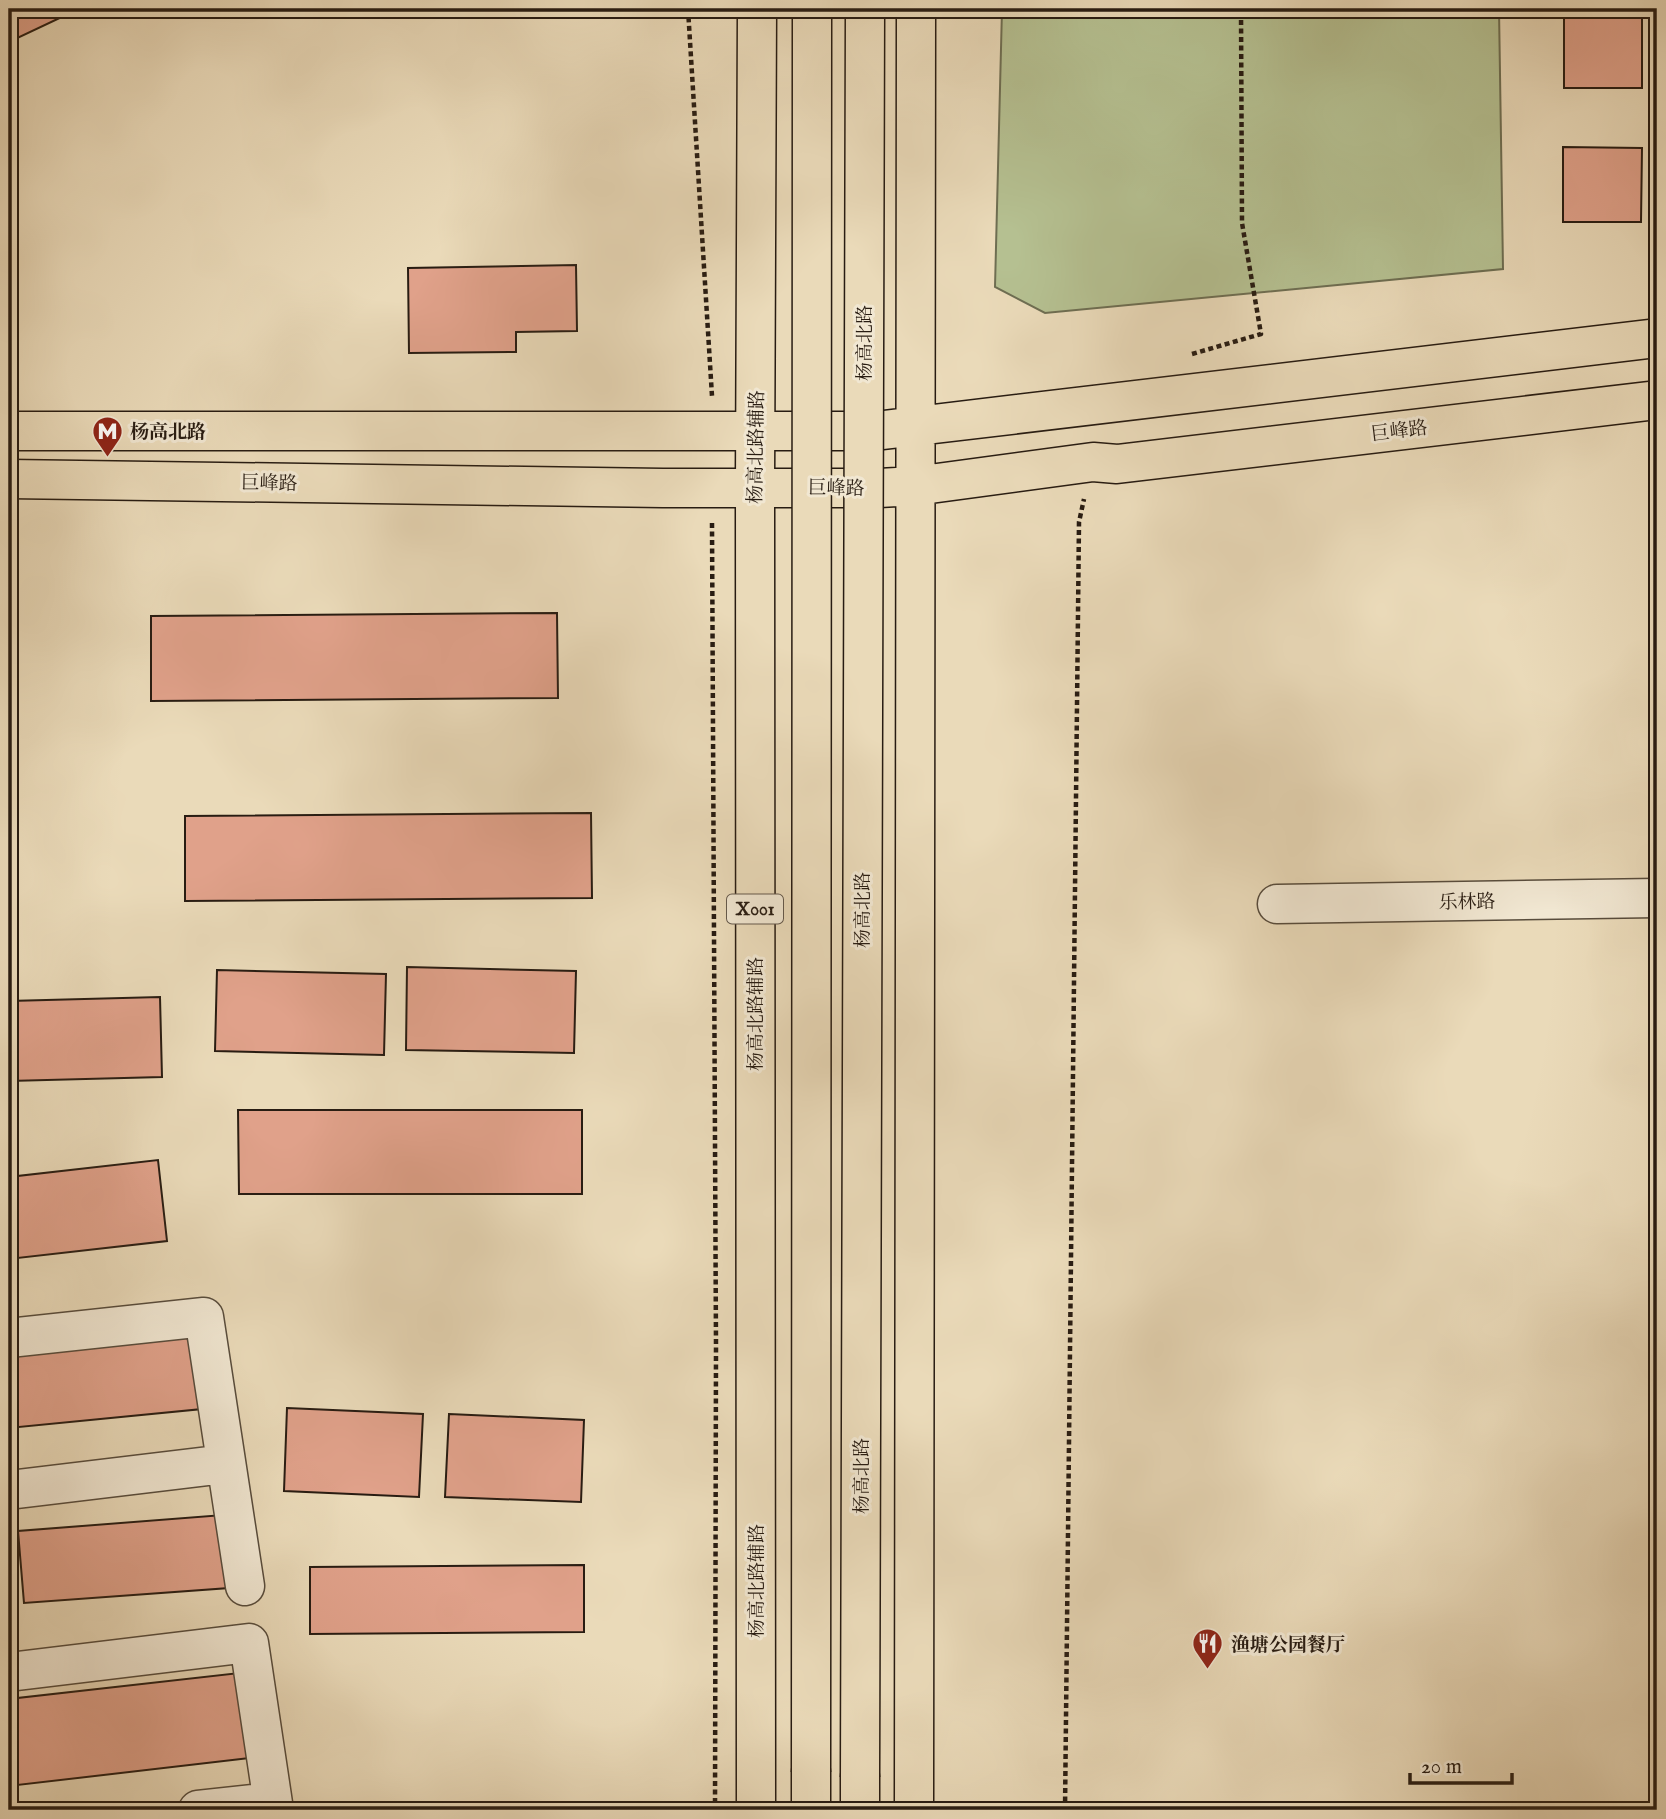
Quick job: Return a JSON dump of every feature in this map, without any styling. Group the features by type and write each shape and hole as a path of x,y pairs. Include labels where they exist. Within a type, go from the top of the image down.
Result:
{"main road":[{"name":"杨高北路辅路","path":"756,1810 757,9"},
{"name":"X001","path":"811,1810 812,9"},
{"name":"杨高北路","path":"860,1793 865,9"},
{"path":"914,1810 916,9"},
{"path":"9,431 875,430 1657,338"},
{"name":"巨峰路","path":"9,479 663,488 915,486 1093,462 1117,464 1657,400"}],"street":[{"name":"乐林路","path":"1278,904 1657,898"},
{"path":"9,1338 204,1317 244,1586"},
{"path":"9,1490 225,1464"},
{"path":"9,1672 249,1643 273,1806 198,1810"}],"path":[{"path":"688,9 712,429"},
{"path":"1187,356 1261,334 1242,223 1241,9"},
{"path":"1065,1810 1079,522 1093,462"},
{"path":"710,486 714,559 711,649 716,1346 715,1810"}],"green space":[{"path":"1002,9 1499,9 1503,269 1045,313 995,287"}],"building":[{"path":"9,9 61,9 64,16 9,42"},
{"path":"1564,14 1642,14 1642,88 1564,88"},
{"path":"1563,147 1642,148 1641,222 1563,222"},
{"path":"576,265 577,331 516,332 516,352 409,353 408,268"},
{"path":"557,613 558,698 151,701 151,616"},
{"path":"9,615 17,615 17,701 9,701"},
{"path":"591,813 592,898 185,901 185,816"},
{"path":"407,967 576,971 574,1053 406,1050"},
{"path":"217,970 386,974 384,1055 215,1051"},
{"path":"160,997 162,1077 9,1081 9,1001"},
{"path":"238,1110 582,1110 582,1194 239,1194"},
{"path":"158,1160 167,1241 9,1259 9,1177"},
{"path":"195,1336 202,1409 9,1428 9,1354"},
{"path":"287,1408 423,1414 419,1497 284,1491"},
{"path":"449,1414 584,1420 581,1502 445,1497"},
{"path":"223,1515 229,1588 24,1603 18,1531"},
{"path":"584,1565 584,1632 310,1634 310,1567"},
{"path":"248,1672 258,1757 9,1786 9,1699"}],"place":[{"name":"杨高北路","path":"107,458"},
{"name":"渔塘公园餐厅","path":"1208,1671"}]}
